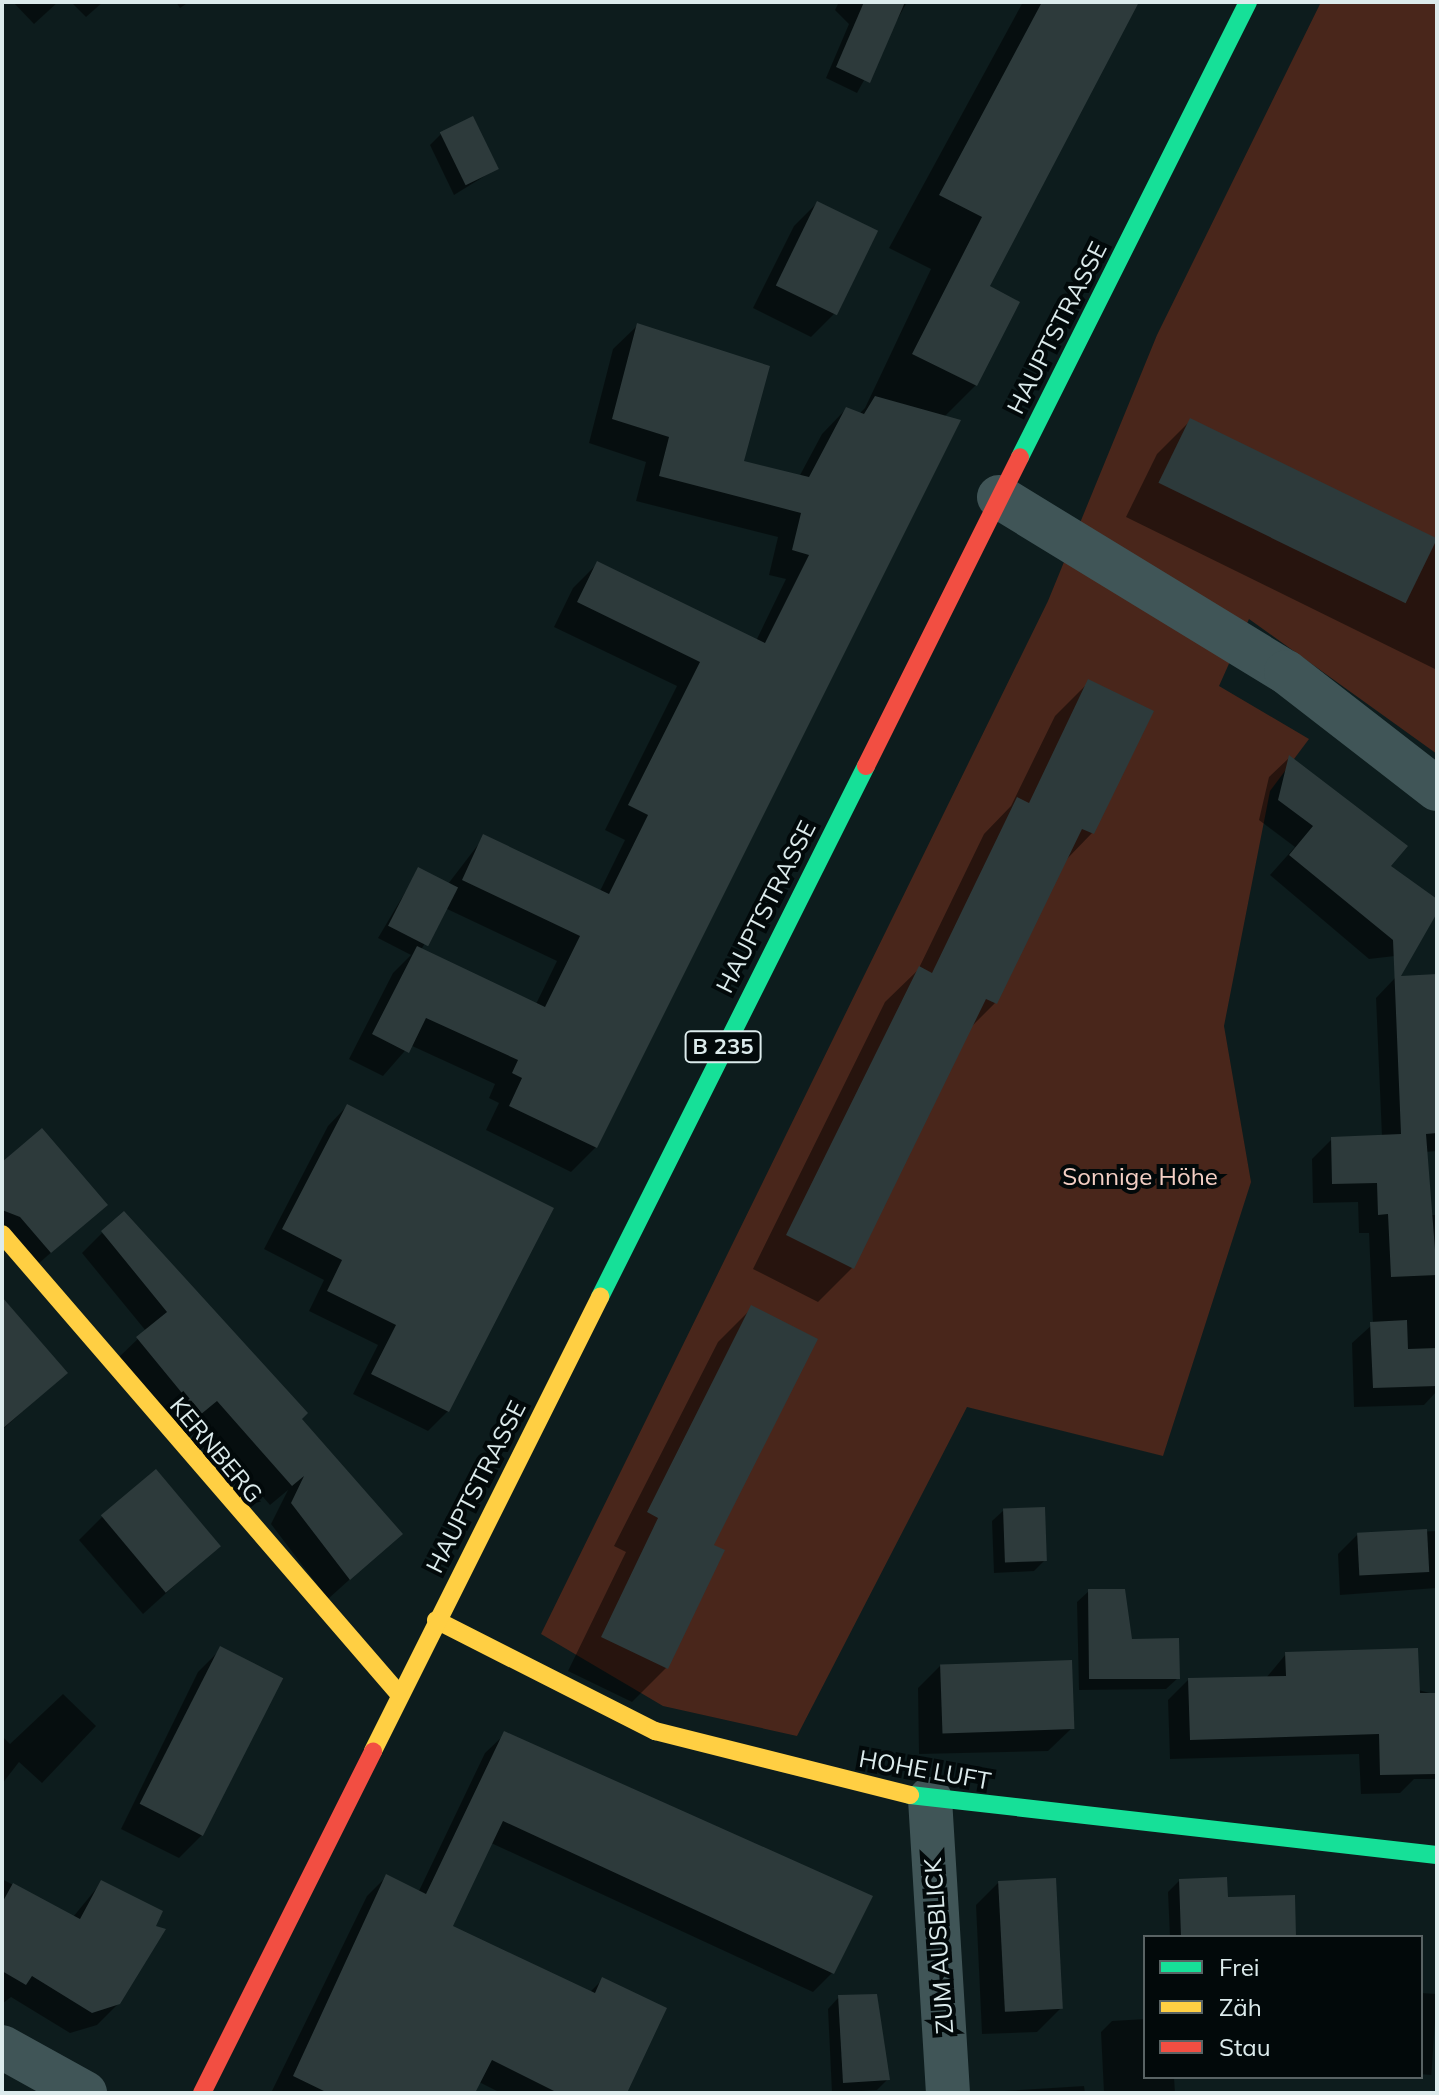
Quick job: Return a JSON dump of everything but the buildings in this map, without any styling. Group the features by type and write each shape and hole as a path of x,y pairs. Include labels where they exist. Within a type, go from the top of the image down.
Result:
{"main road":[{"name":"HAUPTSTRASSE","path":"202,2093 1248,2"},
{"name":"KERNBERG","path":"2,1234 399,1694"},
{"name":"HOHE LUFT","path":"436,1620 655,1731 930,1799 1437,1855"}],"street":[{"path":"999,497 1286,672 1437,789"},
{"name":"ZUM AUSBLICK","path":"930,1799 948,2093"},
{"path":"2,2047 85,2093"}],"green space":[{"name":"Sonnige Höhe","path":"1321,2 1437,2 1437,754 1249,619 1219,686 1309,739 1270,791 1224,1026 1251,1182 1163,1456 967,1407 797,1736 663,1706 541,1634 1048,601 1157,335"}],"traffic: fast":[{"path":"1020,457 1248,2"},
{"path":"600,1297 866,766"},
{"path":"910,1795 1437,1855"}],"traffic: slow":[{"path":"2,1234 399,1694"},
{"path":"373,1751 600,1297"},
{"path":"436,1620 655,1731 910,1795"}],"traffic: jam":[{"path":"866,766 1020,457"},
{"path":"202,2093 373,1751"}]}
